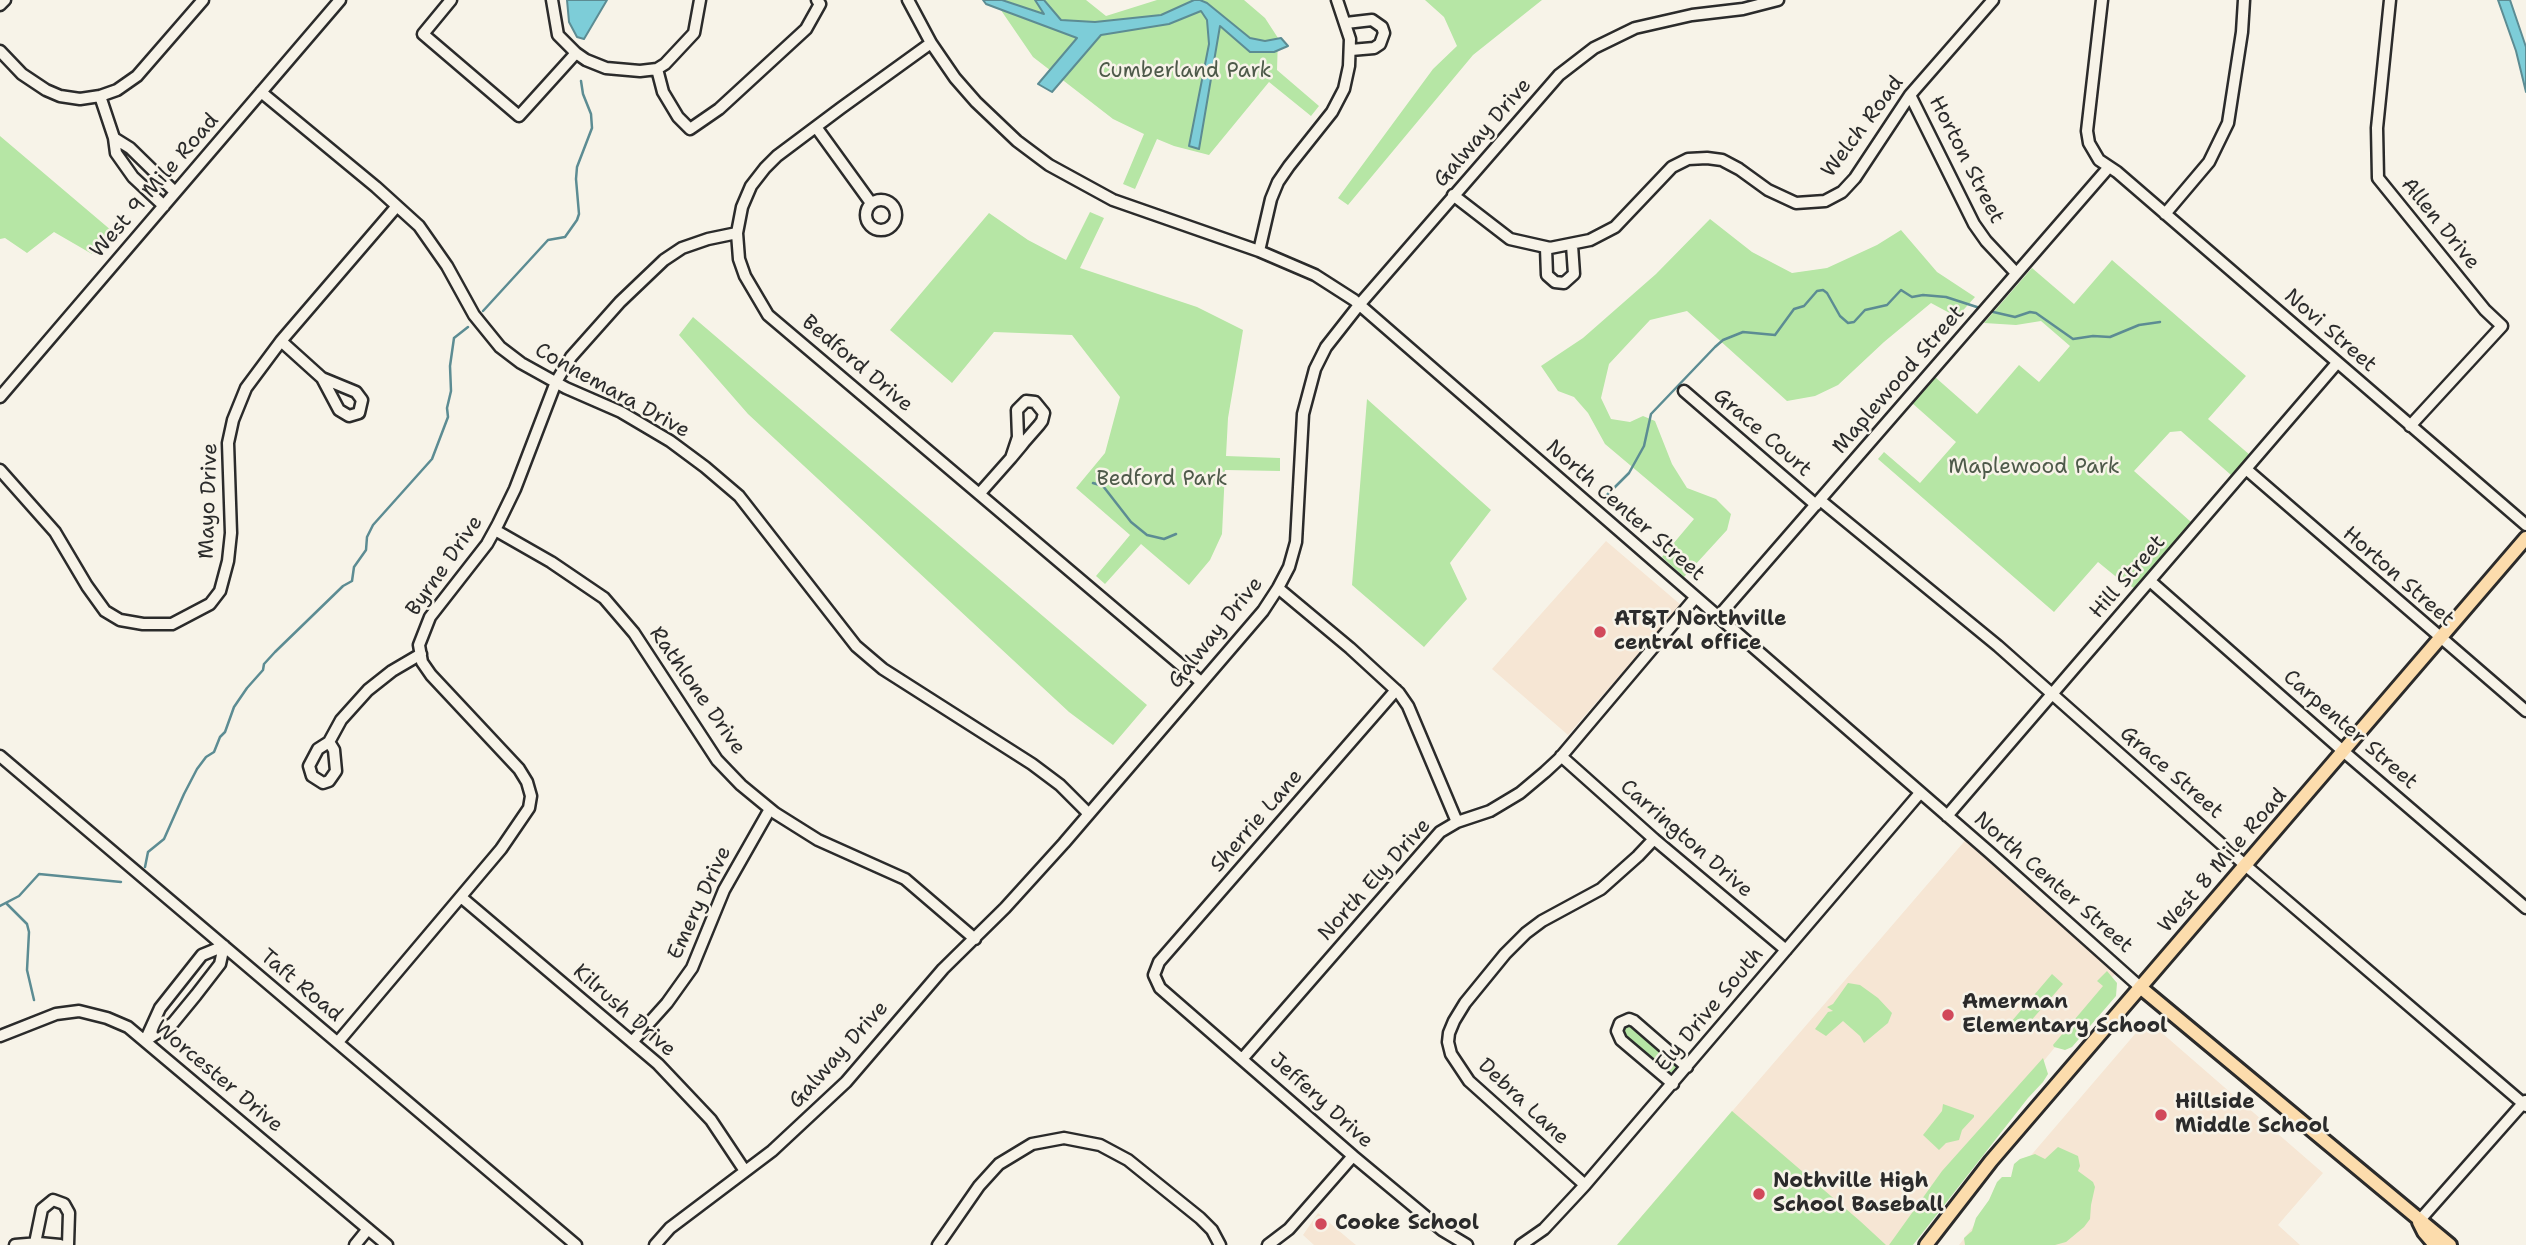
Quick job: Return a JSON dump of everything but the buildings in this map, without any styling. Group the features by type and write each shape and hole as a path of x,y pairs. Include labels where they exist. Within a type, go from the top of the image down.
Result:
{"main road":[{"name":"West 8 Mile Road","path":"1926,1245 1991,1161 2526,538"},
{"name":"North Center Street","path":"2140,987 2450,1245"},
{"name":"North Center Street","path":"2419,1221 2435,1245"}],"street":[{"path":"0,5 5,0"},
{"path":"0,51 22,74 46,90 60,96 80,99 100,96 117,90 138,76 203,0"},
{"name":"West 9 Mile Road","path":"0,397 340,0"},
{"path":"451,0 423,34 519,116 576,53"},
{"path":"552,0 558,35 576,53 606,68 640,71 657,69 678,52 694,33 700,0"},
{"path":"657,69 668,100 678,117 690,129 719,109 806,29 820,4 817,0"},
{"name":"North Center Street","path":"908,0 955,78 1017,141 1049,165 1113,200 1259,251 1315,275 1359,305 2140,987"},
{"path":"1259,251 1271,199 1278,182 1339,100 1348,74 1351,51 1346,23 1337,0"},
{"path":"1716,0 1719,12"},
{"name":"Galway Drive","path":"655,1245 670,1228 772,1150 823,1106 943,969 975,939 1089,814 1263,611 1279,589 1296,542 1303,414 1315,369 1326,347 1453,195 1559,75 1576,60 1610,38 1635,28 1660,21 1743,9 1778,0"},
{"name":"Welch Road","path":"1453,195 1510,239 1546,248 1590,240 1615,226 1672,167 1688,159 1722,160 1768,190 1796,203 1825,201 1842,192 1855,178 1910,95 1993,0"},
{"name":"Novi Street","path":"2102,0 2087,131 2093,153 2526,525"},
{"path":"2165,214 2209,162 2228,123 2242,32 2244,0"},
{"name":"Allen Drive","path":"2390,0 2377,128 2378,178 2485,310 2502,326 2410,426"},
{"path":"1346,23 1372,20 1382,27 1384,33 1380,44 1374,48 1351,51"},
{"name":"Bedford Drive","path":"932,43 778,156 758,177 751,186 743,207 737,233 745,276 768,315 1201,682"},
{"name":"Connemara Drive","path":"261,92 419,226 474,315 500,347 521,363 556,382 621,412 670,441 705,467 739,496 856,646 883,669 1032,764 1060,785 1089,814"},
{"name":"Horton Street","path":"1910,95 1975,224 1996,253 2016,273"},
{"path":"100,96 114,138 116,153 133,177 164,206"},
{"path":"816,127 871,203"},
{"path":"114,138 130,148 175,192"},
{"name":"Maplewood Street","path":"1718,617 2109,167"},
{"name":"Mayo Drive","path":"0,470 55,532 105,611 120,620 143,624 172,624 210,604 220,591 228,561 231,533 228,443 233,420 246,388 281,341 397,206"},
{"name":"Byrne Drive","path":"421,654 421,635 430,617 495,530 515,489 556,382 580,348 620,302 664,260 681,248 737,233"},
{"path":"1546,248 1547,275 1555,282 1564,283 1574,274 1572,244"},
{"path":"281,341 322,378 356,392 362,400 359,413 349,416 338,411 322,378"},
{"name":"Hill Street","path":"1947,816 2337,363"},
{"name":"Grace Court","path":"1684,391 1818,503"},
{"path":"980,493 1011,458 1042,421 1044,413 1035,402 1027,401 1017,410 1018,437 1011,458"},
{"name":"Horton Street","path":"2246,469 2526,712"},
{"name":"Grace Street","path":"1818,503 1998,646 2245,864 2525,1103"},
{"name":"Rathlone Drive","path":"495,530 551,562 604,598 634,633 717,760 741,785 770,809 818,840 905,879 975,939"},
{"name":"Carpenter Street","path":"2150,581 2526,908"},
{"path":"1279,589 1396,690 1408,706 1457,822"},
{"name":"North Ely Drive","path":"1243,1058 1440,832 1457,822 1490,811 1520,793 1562,756 1695,598"},
{"path":"329,742 341,720 368,690 392,671 421,654 422,663 431,675 515,763 527,782 531,796 529,808 519,824 338,1042"},
{"name":"Sherrie Lane","path":"1155,981 1155,968 1159,962 1396,690"},
{"name":"Taft Road","path":"0,756 576,1245"},
{"name":"Carrington Drive","path":"1562,756 1654,839 1786,950"},
{"name":"Ely Drive South","path":"1521,1245 1544,1229 1585,1185 1920,793"},
{"name":"Emery Drive","path":"632,1042 667,1003 692,968 724,890 770,809"},
{"name":"Debra Lane","path":"1585,1185 1469,1081 1451,1054 1449,1033 1465,1003 1526,933 1542,921 1601,889 1654,839"},
{"name":"Kilrush Drive","path":"461,897 632,1042 701,1108 745,1171"},
{"path":"145,1041 173,1023 220,964 224,946"},
{"path":"145,1041 160,1008 202,955 224,946"},
{"name":"Jeffery Drive","path":"1155,981 1353,1156 1442,1230 1467,1245"},
{"name":"Worcester Drive","path":"0,1036 56,1014 79,1011 128,1027 387,1245"},
{"path":"1673,1084 1621,1040 1617,1031 1620,1023 1629,1019 1634,1021 1687,1067"},
{"path":"2419,1221 2525,1103"},
{"path":"938,1245 979,1186 999,1164 1013,1153 1032,1144 1064,1138 1100,1144 1128,1160 1200,1217 1220,1245"},
{"path":"1268,1245 1289,1229 1353,1156"},
{"path":"35,1243 42,1209 53,1200 64,1204 69,1213 68,1245"},
{"path":"355,1245 368,1229"},
{"path":"15,1245 60,1245"}],"shaded area":[{"path":"1606,541 1681,605 1568,735 1492,669"},
{"name":"Amerman Elementary School","path":"1969,836 2119,969 1893,1245 1617,1245"},
{"name":"Hillside Middle School","path":"2147,1020 2323,1173 2278,1225 2300,1245 1959,1245 2003,1188"},
{"name":"Cooke School","path":"1318,1213 1356,1245 1314,1245 1303,1235"}],"green space":[{"name":"Cumberland Park","path":"994,0 1086,0 1106,16 1157,0 1244,0 1265,18 1278,38 1277,70 1319,106 1311,116 1269,82 1209,155 1157,139 1135,189 1123,184 1144,134 1113,119 1033,57"},
{"path":"1425,0 1542,0 1473,55 1348,205 1338,198 1433,69 1457,46 1444,17"},
{"path":"0,136 112,231 92,254 54,232 27,253 5,238 0,239"},
{"name":"Bedford Park","path":"1090,212 1104,218 1080,268 1197,307 1243,330 1228,418 1226,456 1280,458 1280,471 1225,470 1222,534 1210,560 1189,585 1141,544 1105,584 1096,576 1130,535 1076,488 1105,453 1120,397 1072,335 994,332 952,383 890,330 989,213 1028,240 1066,260"},
{"path":"1710,219 1752,252 1792,273 1827,268 1877,245 1901,230 1937,272 1975,297 1957,317 1931,303 1838,385 1815,396 1787,401 1687,311 1650,320 1609,364 1601,398 1611,419 1630,422 1643,416 1655,421 1672,464 1687,488 1716,499 1731,514 1727,530 1684,577 1662,557 1694,519 1605,444 1588,413 1574,397 1558,391 1541,366 1583,338 1656,274"},
{"name":"Maplewood Park","path":"2112,260 2246,376 2208,419 2250,455 2231,475 2181,431 2170,432 2134,471 2191,522 2134,588 2098,562 2054,612 1878,459 1884,452 1920,483 1956,442 1912,403 1935,377 1977,414 2019,365 2039,382 2070,346 2041,321 2016,325 1984,323 2032,268 2074,304"},
{"path":"693,317 1147,705 1113,745 1069,712 748,414 679,335"},
{"path":"1367,399 1491,510 1450,563 1467,599 1424,647 1352,585"},
{"path":"2107,971 2117,983 2116,996 2072,1047 2065,1050 2054,1047 2103,986 2097,981"},
{"path":"2052,974 2063,984 2022,1031 2011,1022"},
{"path":"1848,983 1860,985 1892,1013 1888,1023 1864,1043 1843,1021 1826,1036 1815,1029 1828,1012 1833,1011 1827,1007 1833,1004"},
{"path":"1627,1024 1634,1026 1674,1062 1677,1065 1675,1070 1665,1072 1624,1036 1623,1028"},
{"path":"2043,1058 2048,1074 2043,1082 1913,1245 1889,1245 1942,1171"},
{"path":"1943,1104 1974,1117 1962,1130 1959,1140 1946,1143 1939,1150 1923,1135 1942,1111"},
{"name":"Nothville High School Baseball","path":"1732,1111 1860,1221 1886,1245 1617,1245"},
{"path":"2058,1147 2078,1156 2078,1171 2093,1182 2095,1187 2090,1219 2084,1227 2066,1242 2055,1245 1965,1245 1964,1238 1972,1231 1976,1218 1989,1200 1997,1182 2002,1177 2011,1177 2014,1164 2035,1154 2045,1159"}],"water":[{"path":"567,0 607,0 584,39 577,37 569,22"},
{"path":"983,0 1002,0 1044,14 1035,0 1044,0 1061,20 1095,22 1161,15 1194,0 1200,0 1250,38 1265,41 1281,38 1288,46 1274,52 1250,52 1220,26 1199,149 1189,146 1209,44 1207,20 1201,11 1169,24 1101,35 1052,92 1038,84 1077,38 986,4"},
{"path":"2498,0 2510,0 2526,47 2526,92 2516,51"}],"waterway":[{"path":"483,311 548,240 565,237 577,220 577,167 592,128 591,114 581,81"},
{"path":"1607,495 1629,473 1644,446 1651,414 1715,347 1723,340 1743,332 1775,335 1794,309 1804,306 1817,291 1823,290 1827,293 1840,316 1848,323 1854,322 1865,310 1887,305 1901,290 1912,297 1946,297 1983,309"},
{"path":"1989,311 2015,317 2030,312 2036,313 2073,339 2110,337 2139,325 2160,322"},
{"path":"145,867 148,852 164,839 197,769 206,757 214,752 234,707 247,688 275,652 343,586 352,581 354,567 366,550 367,537 373,525 432,459 448,417 454,338 468,327"},
{"path":"1093,483 1103,486 1131,522 1147,535 1164,539 1176,534"},
{"path":"0,906 19,896 39,874 121,882"},
{"path":"7,904 27,924 27,970 34,1000"}],"place":[{"name":"AT&T Northville central office","path":"1600,632"},
{"name":"Amerman Elementary School","path":"1948,1015"},
{"name":"Hillside Middle School","path":"2161,1115"},
{"name":"Nothville High School Baseball","path":"1759,1194"},
{"name":"Cooke School","path":"1321,1224"}]}
